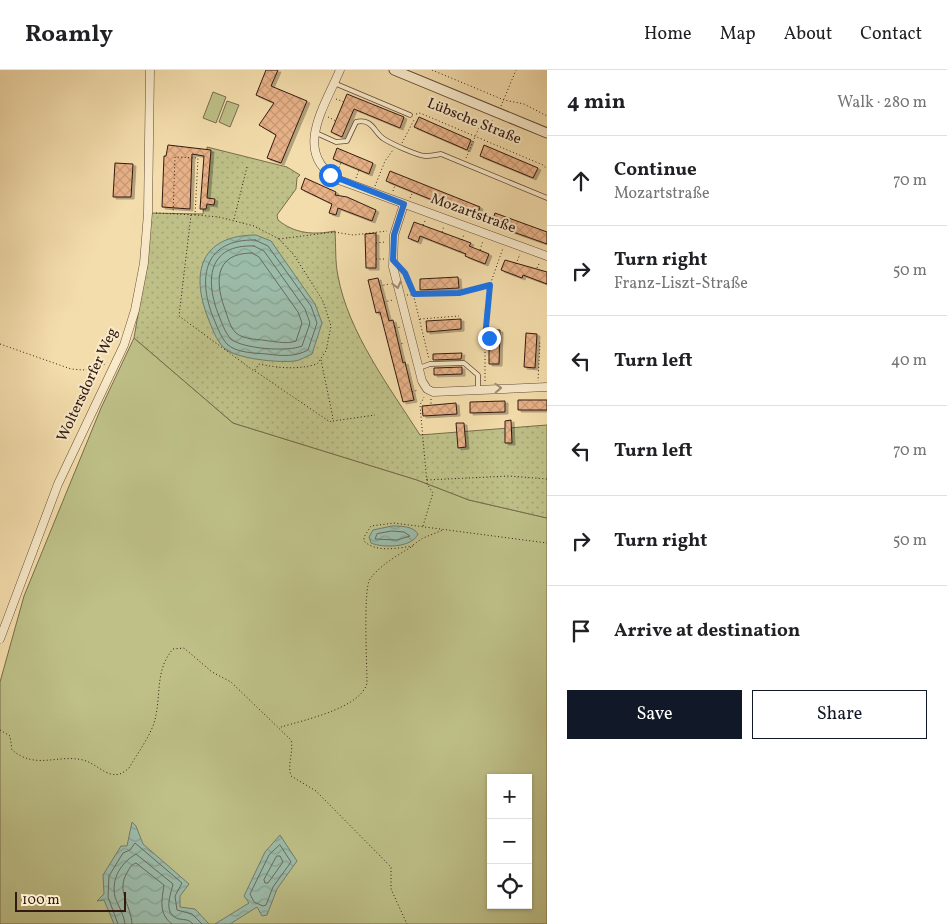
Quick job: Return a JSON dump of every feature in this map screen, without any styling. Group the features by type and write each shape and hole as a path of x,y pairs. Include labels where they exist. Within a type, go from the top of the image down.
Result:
{"street":[{"name":"Woltersdorfer Weg","path":"0,639 58,484 129,331 144,263 148,213 150,70"},
{"name":"Mozartstraße","path":"340,70 337,84 314,132 315,155 324,170 330,175 407,202 544,257"},
{"name":"Lübsche Straße","path":"394,70 547,133"},
{"path":"407,202 394,235 390,260 397,298 422,381 429,391 547,387"}],"lane":[{"name":"Lübsche Straße","path":"337,84 410,115"},
{"path":"314,132 342,143 347,141 356,122 361,121 374,126 382,138 424,156 441,154 547,198"},
{"path":"419,368 430,364 464,363 478,375 481,388"}],"path":[{"path":"432,70 504,100 524,104 547,116"},
{"path":"332,105 337,84"},
{"path":"335,98 344,102"},
{"path":"330,111 328,117 336,121"},
{"path":"374,186 384,160 398,145 417,114"},
{"name":"Lübsche Straße","path":"410,115 417,114 542,164 547,168"},
{"path":"173,214 175,157 198,158 196,215"},
{"path":"338,172 341,162"},
{"path":"234,220 247,167"},
{"path":"334,170 342,174"},
{"path":"349,177 356,180 359,170"},
{"path":"392,193 395,185"},
{"path":"407,202 413,192"},
{"path":"148,213 196,215 234,220 254,226 279,239 294,255 323,301 331,326 326,351 317,364 305,368 280,368 259,364 254,371"},
{"path":"191,215 178,316 324,420 375,415"},
{"path":"423,225 427,216"},
{"path":"442,232 445,223"},
{"path":"462,240 465,230"},
{"path":"279,239 334,232 353,235 390,231"},
{"path":"480,250 484,238"},
{"path":"376,243 388,242"},
{"path":"481,388 490,285 504,245"},
{"path":"516,264 521,251"},
{"path":"537,268 544,257"},
{"path":"376,259 390,260 405,273 414,294 430,364"},
{"path":"380,286 390,284"},
{"path":"384,302 414,294 449,293 490,285"},
{"path":"420,319 459,316"},
{"path":"395,328 402,326"},
{"path":"536,342 540,343 538,387"},
{"path":"398,344 407,343"},
{"path":"0,344 71,369 83,370 116,361"},
{"path":"484,355 489,355"},
{"path":"321,358 332,420"},
{"path":"412,392 420,389"},
{"path":"423,527 433,500 433,494 427,480 420,405 424,397"},
{"path":"431,397 431,405"},
{"path":"427,480 509,476 547,479"},
{"path":"413,546 379,549 368,545 364,537 372,526 394,523 547,543"},
{"path":"280,727 349,704 365,692 367,683 367,626 365,600 368,580 379,569 423,538 444,530"},
{"path":"0,730 10,736 12,750 30,761 76,759 85,761 110,774 123,773 129,768 150,732 159,700 161,668 167,656 174,649 184,648 212,672 231,682 280,727 291,740 293,748 288,767 291,776 316,790 390,867 391,889 407,924"}],"green space":[{"path":"213,92 226,97 216,123 203,118"},
{"path":"227,101 239,105 230,127 219,122"},
{"path":"207,147 287,167 300,175 297,178 296,189 277,215 278,220 298,231 320,233 335,231 338,276 351,318 360,339 420,435 547,425 547,518 469,500 417,480 233,423 134,338 147,262 148,213 203,214"},
{"path":"134,338 233,423 417,480 469,500 547,518 547,924 0,924 0,682 24,596 101,408"}],"water":[{"path":"256,235 271,241 315,304 322,323 312,354 299,360 269,361 230,352 219,341 208,318 200,286 201,272 205,259 212,249 223,242 237,237"},
{"path":"392,526 410,528 418,534 410,542 397,546 383,546 371,543 369,537 373,530"},
{"path":"132,822 136,826 143,844 189,884 180,896 180,907 195,909 209,924 114,924 104,900 97,901 104,894 103,875 121,846 127,846"},
{"path":"280,835 297,861 277,889 267,915 262,916 257,907 230,924 215,924 249,903 244,896 265,852"}],"building":[{"path":"266,70 278,70 271,86 307,101 281,163 267,158 276,135 259,125 274,103 256,95"},
{"path":"347,94 404,117 400,128 354,109 342,137 331,132"},
{"path":"419,117 471,140 467,150 414,127"},
{"path":"168,145 211,150 207,198 215,199 214,205 207,204 206,209 200,209 204,156 192,154 190,209 162,207 164,156 166,156"},
{"path":"484,145 538,168 533,178 480,156"},
{"path":"337,148 373,163 369,174 333,159"},
{"path":"115,163 133,164 131,197 113,197"},
{"path":"390,171 480,207 476,218 386,181"},
{"path":"305,178 336,192 335,195 347,197 376,210 372,221 338,208 336,215 329,213 332,204 301,189"},
{"path":"495,213 547,232 547,244 491,224"},
{"path":"414,222 471,243 469,246 489,254 485,264 465,256 466,254 420,236 418,242 408,238"},
{"path":"376,233 376,268 366,268 365,234"},
{"path":"505,260 547,272 547,284 523,275 522,278 501,270"},
{"path":"458,277 459,288 420,290 420,279"},
{"path":"378,278 389,321 393,320 414,400 403,402 380,312 376,313 368,280"},
{"path":"461,319 461,329 427,332 426,321"},
{"path":"489,330 500,330 499,364 489,364"},
{"path":"526,333 537,334 535,368 524,367"},
{"path":"462,353 461,359 433,360 433,354"},
{"path":"462,367 462,374 434,375 434,368"},
{"path":"518,400 547,400 547,410 518,410"},
{"path":"505,401 505,412 470,413 470,402"},
{"path":"456,403 457,414 423,416 422,406"},
{"path":"511,420 512,443 505,443 505,421"},
{"path":"456,423 464,423 466,447 458,448"}],"route":[{"path":"330,175 404,204 396,226 392,251 393,260 405,273 412,285 414,294 459,293 487,284 490,285 485,338 489,338"}]}
